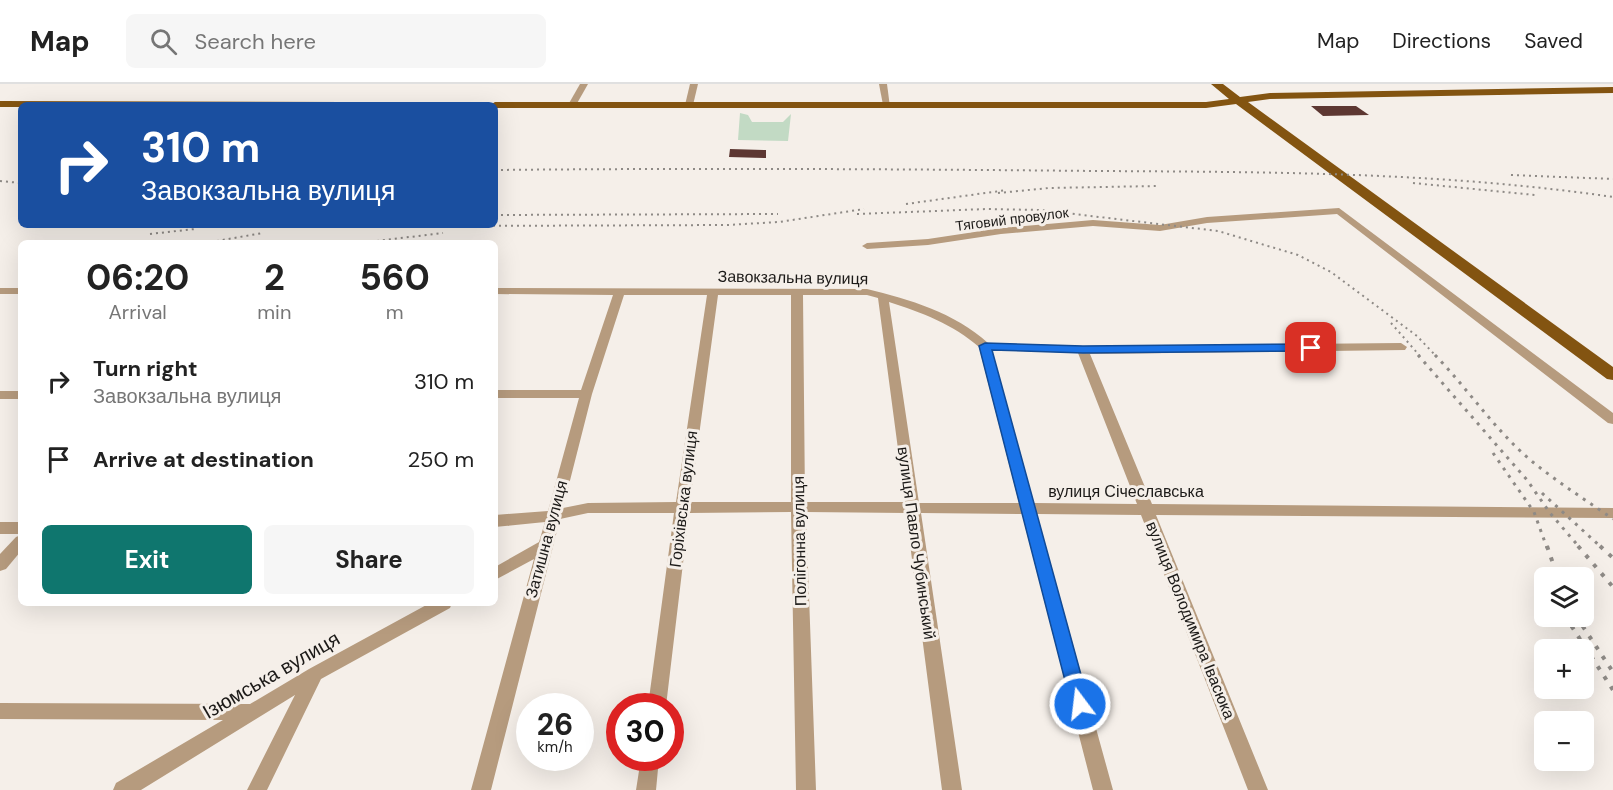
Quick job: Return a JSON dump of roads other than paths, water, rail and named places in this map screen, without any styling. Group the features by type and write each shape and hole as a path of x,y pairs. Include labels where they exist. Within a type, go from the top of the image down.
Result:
{"main road":[{"path":"1216,84 1258,109 1613,375"},
{"path":"1229,84 1243,100"},
{"path":"498,105 1206,105 1270,96 1613,90"},
{"path":"0,104 18,104"}],"street":[{"path":"572,105 584,84"},
{"path":"689,105 694,84"},
{"path":"883,84 887,105"},
{"name":"Тяговий провулок","path":"867,246 928,242 1001,231 1093,223 1160,228 1207,220 1339,211 1613,420"},
{"path":"0,291 18,291"},
{"name":"Завокзальна вулиця","path":"498,291 867,292 936,316 976,337 985,346"},
{"name":"Затишна вулиця","path":"481,790 543,547 586,394 620,291"},
{"name":"Полігонна вулиця","path":"797,291 798,507 806,790"},
{"name":"Горіхівська вулиця","path":"659,693 703,350 713,292"},
{"name":"вулиця Павло Чубинський","path":"884,297 952,790"},
{"path":"1102,790 985,346 1083,350 1401,347"},
{"name":"вулиця Володимира Івасюка","path":"1083,350 1258,790"},
{"path":"498,394 586,394"},
{"path":"0,395 18,395"},
{"name":"вулиця Січеславська","path":"498,521 588,508 682,507 1613,513"},
{"path":"0,528 18,528"},
{"path":"0,565 18,544"},
{"path":"498,572 543,547"},
{"name":"Ізюмська вулиця","path":"123,790 315,674 439,606"},
{"path":"257,790 315,674"},
{"path":"0,711 250,712"},
{"path":"646,790 648,771"}],"railway":[{"path":"498,170 871,169 1291,173 1420,178 1613,197"},
{"path":"1511,175 1613,179"},
{"path":"0,181 18,183"},
{"path":"1413,183 1535,195"},
{"path":"998,193 1049,188 1157,186"},
{"path":"906,204 1007,190"},
{"path":"498,226 727,225 779,222 864,209"},
{"path":"857,214 987,209 1040,210 1218,231 1298,255 1331,272 1417,336 1436,356"},
{"path":"498,215 778,214"},
{"path":"150,234 195,229"},
{"path":"222,240 263,233"},
{"path":"385,240 443,233"},
{"path":"1391,323 1420,356"},
{"path":"1418,355 1527,480 1550,513 1580,548"},
{"path":"1435,355 1520,451 1553,478 1613,519"},
{"path":"1493,453 1534,512 1547,548"},
{"path":"1542,493 1602,548"},
{"path":"1547,546 1554,567"},
{"path":"1578,546 1613,587"},
{"path":"1600,546 1613,558"},
{"path":"1572,627 1613,690"},
{"path":"1583,627 1613,672"}]}
